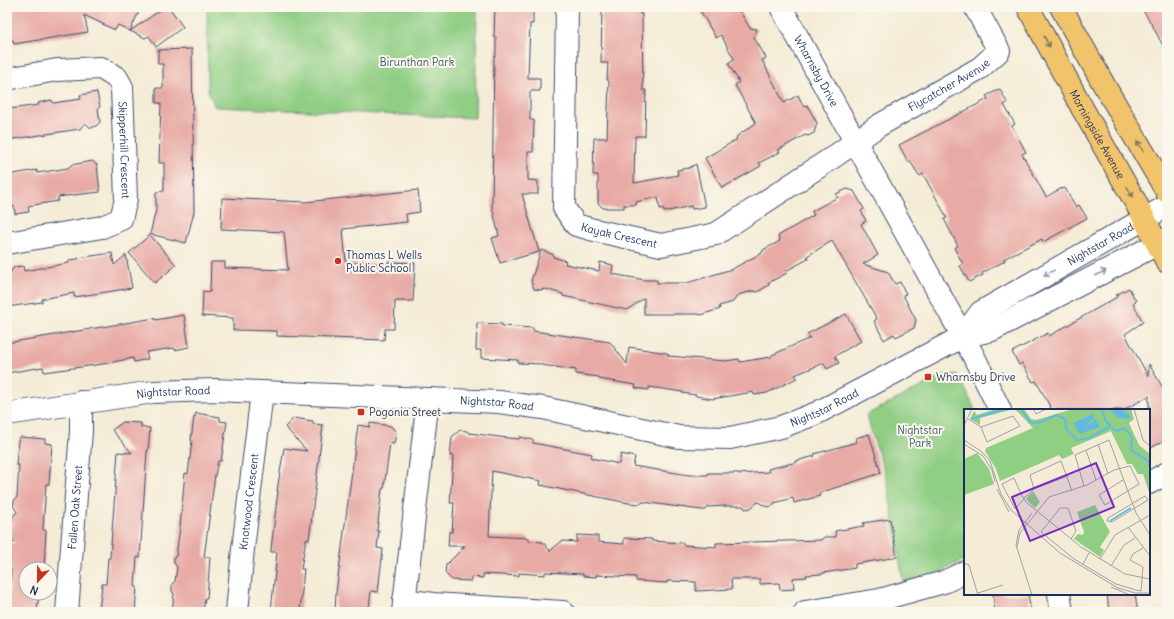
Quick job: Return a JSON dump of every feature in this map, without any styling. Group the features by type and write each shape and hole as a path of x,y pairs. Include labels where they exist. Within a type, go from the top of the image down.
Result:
{"main road":[{"name":"Morningside Avenue","path":"1028,7 1080,106 1136,203 1144,220 1164,249"},
{"path":"1061,7 1104,85 1167,192"}],"street":[{"name":"Kayak Crescent","path":"567,7 564,208 576,225 661,245 716,234 855,142"},
{"name":"Wharnsby Drive","path":"781,7 973,355 1000,409"},
{"name":"Flycatcher Avenue","path":"855,142 878,126 980,68 999,51 975,7"},
{"name":"Skipperhill Crescent","path":"7,79 57,70 102,68 117,78 122,87 126,199 121,219 102,227 7,243"},
{"name":"Nightstar Road","path":"962,336 981,312 1167,206"},
{"name":"Nightstar Road","path":"7,414 153,392 214,390 499,402 543,408 679,437 730,438 781,428 817,414 962,336 992,330 1164,249"},
{"name":"Knotwood Crescent","path":"237,612 262,392"},
{"path":"428,399 403,606 433,604 562,612"},
{"name":"Fallen Oak Street","path":"67,612 81,431 81,402"},
{"path":"1150,482 1167,474"},
{"path":"805,612 880,606 944,582 964,572"},
{"path":"1059,595 1062,612"}],"green space":[{"name":"Birunthan Park","path":"207,7 477,7 475,118 215,107 208,91"},
{"name":"Nightstar Park","path":"944,375 958,375 975,409 964,409 964,560 936,574 903,582 887,480 866,415"}],"building":[{"path":"7,7 141,7 130,31 118,25 115,30 84,15 88,32 14,44 13,40 7,41"},
{"path":"165,7 169,7 183,27 156,47 149,36 145,38 130,31"},
{"path":"495,7 530,7 530,9 533,10 533,24 530,24 528,78 540,78 540,91 530,91 530,120 534,120 533,152 528,152 528,180 538,181 538,194 522,194 539,252 500,263 492,238 499,236 492,207 494,57 496,55 496,37 494,37"},
{"path":"602,7 640,7 640,14 642,14 643,90 646,90 645,136 635,136 634,183 678,175 677,170 689,168 696,164 705,207 692,209 691,206 664,212 663,208 660,209 658,197 636,202 636,205 624,205 624,208 603,208 598,203 598,175 593,175 594,138 607,138 609,81 607,80 608,63 601,63"},
{"path":"698,7 737,7 750,28 757,29 754,37 766,58 762,60 784,103 798,95 804,107 807,105 817,123 814,133 808,136 805,135 778,150 780,152 759,163 761,166 722,188 705,158 736,140 737,136 756,123 735,85 739,82 728,63 734,59 721,35 716,38"},
{"path":"1141,7 1167,7 1167,53 1152,25"},
{"path":"192,49 194,212 186,243 150,234 156,210 156,192 164,191 164,163 159,163 161,103 156,103 156,88 163,88 163,64 158,64 158,50"},
{"path":"1000,89 1007,103 1004,105 1015,124 1012,126 1026,152 1022,154 1046,197 1062,188 1065,188 1076,207 1079,205 1087,218 1043,242 1042,239 1011,255 1004,259 1005,261 982,273 983,275 969,282 960,266 963,264 954,248 958,246 944,219 947,218 923,174 920,176 910,161 908,162 899,145 988,99 986,96"},
{"path":"97,92 100,107 98,108 100,122 96,126 91,128 85,123 80,129 7,140 7,115 10,114 9,109 39,105 38,103 52,100 53,103 81,99 80,95"},
{"path":"92,161 97,165 100,192 58,197 58,201 28,206 29,212 15,214 14,206 7,207 7,175 37,170 37,173 68,168 71,165"},
{"path":"847,189 854,191 864,209 861,211 866,221 861,224 878,255 863,264 888,272 895,284 900,282 906,294 903,295 916,320 914,328 896,337 894,334 884,340 874,321 877,319 832,241 807,256 808,259 786,271 787,273 768,283 769,285 757,292 753,291 741,294 737,296 733,302 719,306 720,309 700,315 644,314 644,298 627,310 563,296 563,294 545,289 534,289 531,281 541,250 554,255 553,257 566,261 565,264 599,271 600,262 613,265 612,274 645,280 657,280 657,283 687,283 732,269 762,253 763,250 780,241 778,236 814,215 812,211 838,197 836,194"},
{"path":"418,190 420,212 406,214 407,222 343,229 346,263 415,263 413,301 395,301 394,329 385,329 384,340 277,336 277,331 233,330 233,318 202,316 203,291 210,292 211,262 225,262 225,268 288,270 284,232 221,229 222,198 305,202"},
{"path":"150,235 176,265 155,283 129,253"},
{"path":"112,253 114,265 126,255 132,288 74,297 74,293 42,299 42,302 7,307 7,277 14,267 23,266 24,271 69,263 69,260 78,258"},
{"path":"1129,288 1136,301 1133,303 1143,322 1125,334 1148,376 1149,364 1167,395 1167,439 1150,448 1149,396 1126,409 1051,409 1036,381 1033,382 1022,363 1019,365 1012,352 1048,333 1049,336 1117,297 1116,295"},
{"path":"846,314 861,341 835,356 839,363 827,369 824,363 795,375 797,378 767,393 754,395 753,392 712,399 682,393 683,392 649,387 649,390 635,388 636,385 576,374 576,370 541,364 518,363 518,360 481,358 481,350 476,350 477,323 502,324 502,326 533,328 533,331 610,342 627,364 629,347 667,353 669,356 725,361 739,359 740,362 771,357 772,355 810,338 807,334"},
{"path":"184,315 189,347 175,350 174,348 146,352 148,359 134,362 133,358 103,364 44,372 43,367 7,373 7,343 155,318 155,320"},
{"path":"196,413 220,417 220,421 227,422 221,461 218,461 215,475 204,557 210,557 207,598 205,598 203,612 172,612 174,594 172,591 172,584 175,581 177,567 174,563 174,557 176,556 185,473 188,474 194,417"},
{"path":"294,418 313,421 313,424 323,425 309,540 306,539 301,569 304,569 300,612 271,612 277,552 271,552 271,549 277,491 284,448 307,451 285,427"},
{"path":"123,422 141,423 141,427 150,428 147,451 140,558 137,557 135,612 99,612 102,584 106,584 108,558 110,558 118,452 132,453 112,430"},
{"path":"370,423 391,426 396,432 394,444 390,443 377,531 379,531 377,548 383,549 378,592 371,591 369,608 366,608 366,612 335,612 336,593 358,425 370,427"},
{"path":"460,430 467,431 469,433 499,437 519,439 520,437 533,440 533,443 592,454 591,458 619,464 621,454 635,457 633,466 689,475 708,475 708,473 739,474 769,472 768,469 797,462 796,461 815,456 814,454 857,442 856,438 869,434 881,473 819,493 820,496 794,503 793,498 774,503 773,506 767,507 758,502 751,508 745,509 743,506 726,506 708,507 706,510 701,510 643,502 640,504 628,503 540,485 541,481 492,471 489,536 529,538 529,541 543,542 550,551 562,541 577,542 577,535 598,536 598,542 624,544 624,538 652,539 652,541 683,543 683,545 716,547 716,543 821,540 824,537 836,537 835,531 864,526 863,523 890,519 897,557 855,564 855,568 823,574 806,575 807,577 793,578 794,589 780,590 779,583 760,584 760,579 731,579 732,589 696,591 696,582 667,581 667,583 636,581 636,577 596,575 596,577 583,576 583,574 545,572 545,575 519,573 519,576 483,574 483,578 471,577 471,581 452,580 445,573 446,565 465,546 448,546 449,532 452,532 454,503 450,503 453,456 450,456 452,437"},
{"path":"20,437 45,439 45,443 52,444 49,484 46,484 43,530 46,530 44,561 18,561 18,601 38,601 37,612 8,612 11,570 9,568 9,546 15,542 10,536 13,516 17,512 13,505 17,497 19,465 16,465 18,441"},
{"path":"993,595 1028,595 1031,612 1003,612 1003,610 995,611"},
{"path":"1107,595 1135,595 1138,612 1109,612"}],"place":[{"name":"Thomas L Wells Public School","path":"338,261"},
{"name":"Wharnsby Drive","path":"928,377"},
{"name":"Pogonia Street","path":"361,412"}]}
